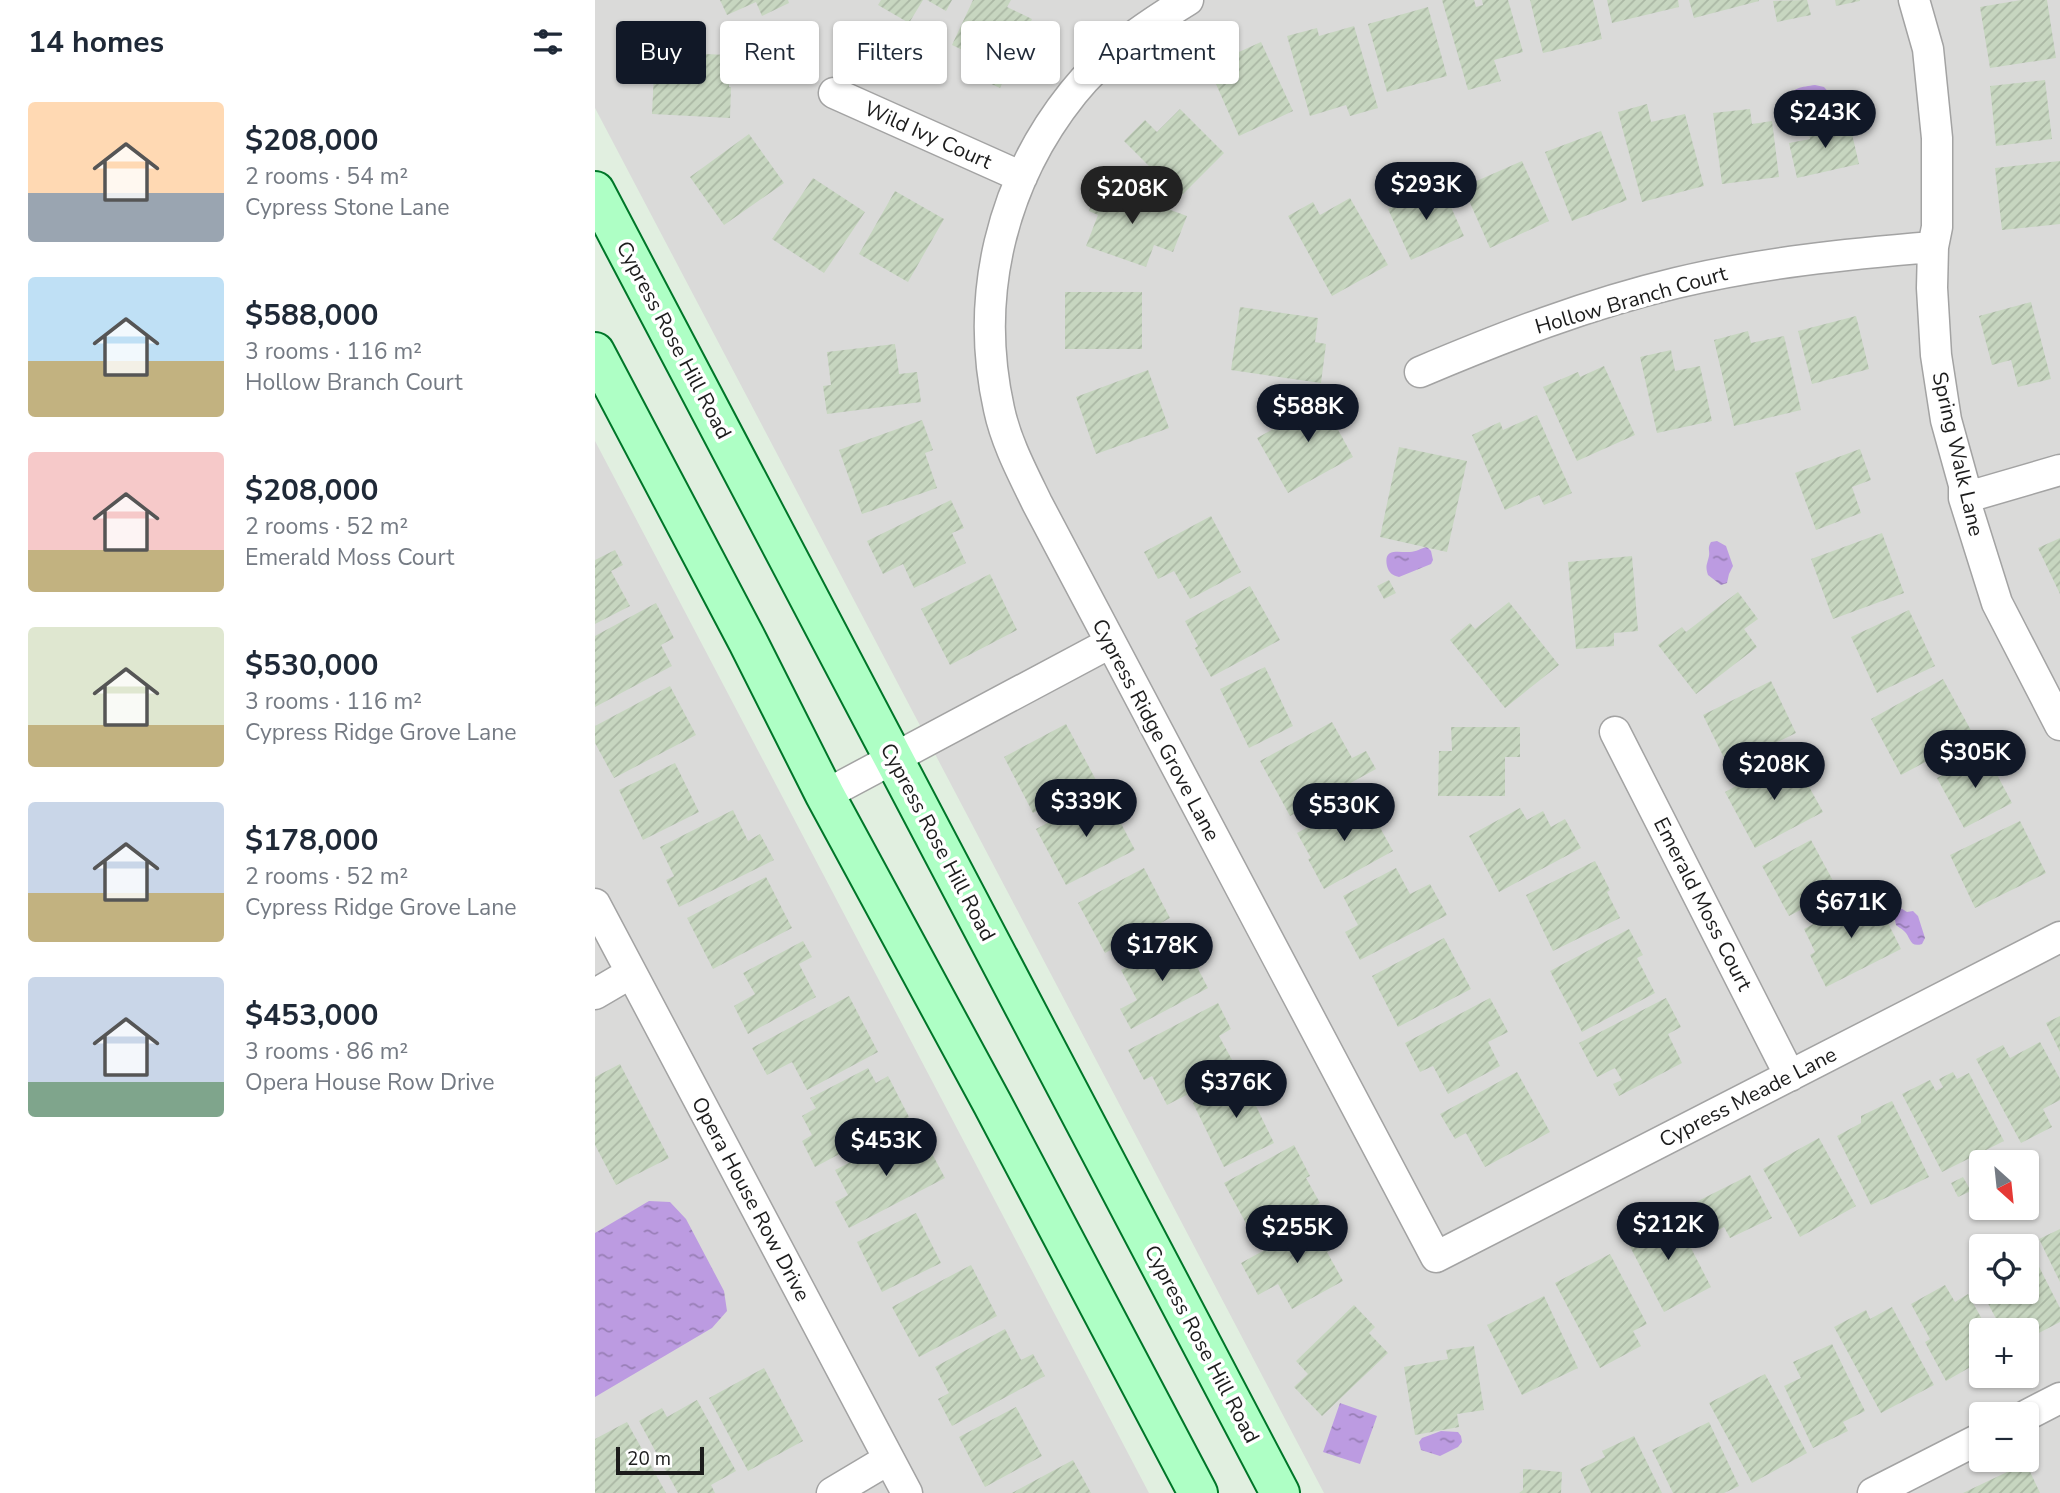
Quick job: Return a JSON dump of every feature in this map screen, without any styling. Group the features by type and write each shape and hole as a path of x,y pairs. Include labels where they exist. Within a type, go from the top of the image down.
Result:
{"main road":[{"name":"Cypress Rose Hill Road","path":"595,191 1280,1493"},
{"path":"595,352 748,642 825,795 992,1103 1198,1493"}],"street":[{"name":"Cypress Ridge Grove Lane","path":"1188,0 1146,25 1107,58 1073,93 1044,136 1022,177 1005,218 995,263 989,310 999,409 1013,453 1110,643 1436,1257"},
{"name":"Spring Walk Lane","path":"1914,0 1929,49 1937,138 1937,227 1933,247 1932,288 1935,355 1946,421 1964,485 1964,498 1997,603 2060,725"},
{"name":"Wild Ivy Court","path":"834,93 1022,177"},
{"name":"Hollow Branch Court","path":"1420,372 1494,341 1584,309 1675,283 1768,264 1839,254 1933,247"},
{"path":"1964,498 2060,470"},
{"path":"825,795 1110,643"},
{"name":"Emerald Moss Court","path":"1615,732 1790,1076"},
{"name":"Opera House Row Drive","path":"595,904 907,1493"},
{"name":"Cypress Meade Lane","path":"1436,1257 2060,937"},
{"path":"595,995 632,973"},
{"path":"2039,1411 2058,1404"},
{"path":"1873,1493 1969,1444"},
{"path":"832,1493 889,1459"}],"shaded area":[{"path":"595,0 2060,0 2060,1493 1324,1493 595,108"},
{"path":"595,441 1149,1493 595,1493"}],"water":[{"path":"1815,85 1824,87 1831,95 1830,103 1806,110 1800,117 1795,117 1790,112 1789,96 1798,88"},
{"path":"1717,541 1726,546 1733,566 1727,583 1721,585 1708,575 1707,570 1710,544"},
{"path":"1427,547 1431,551 1431,564 1399,577 1389,570 1386,560 1390,553 1412,552"},
{"path":"1899,907 1907,912 1913,911 1918,916 1925,938 1922,944 1912,943 1906,933 1896,925 1894,915"},
{"path":"649,1201 670,1202 686,1219 724,1291 727,1311 712,1328 595,1397 595,1233"},
{"path":"1340,1403 1377,1416 1360,1464 1323,1452"},
{"path":"1441,1431 1458,1432 1462,1442 1440,1456 1421,1450 1419,1442 1422,1438"}],"building":[{"path":"720,0 788,0 789,3 762,16 756,2 727,15"},
{"path":"881,0 923,0 910,21 878,5"},
{"path":"927,0 952,0 946,11"},
{"path":"973,0 1011,0 1007,7 1032,19 1031,21 963,21"},
{"path":"1442,0 1474,0 1476,7 1483,5 1482,0 1508,0 1523,52 1494,60 1501,81 1468,90"},
{"path":"1530,0 1593,0 1602,39 1543,53"},
{"path":"1607,0 1678,0 1679,7 1612,23"},
{"path":"1689,0 1759,0 1759,1 1694,18"},
{"path":"1807,0 1811,15 1777,22 1773,1"},
{"path":"1835,0 1860,0 1860,1 1836,6"},
{"path":"2021,0 2047,0 2056,58 1990,68 1980,7"},
{"path":"1428,7 1447,76 1387,92 1368,24"},
{"path":"961,26 961,49 952,45"},
{"path":"1354,26 1378,108 1350,116 1346,105 1310,116 1287,36 1317,28 1319,36"},
{"path":"1261,42 1293,111 1239,136 1216,84 1239,84 1239,52"},
{"path":"706,54 720,55 720,84 729,84 731,87 730,118 652,114 653,84 706,84"},
{"path":"2045,80 2052,139 1996,146 1990,86"},
{"path":"1647,104 1651,122 1685,114 1704,186 1642,202 1618,112"},
{"path":"1180,109 1224,153 1180,197 1124,141 1145,120 1157,132"},
{"path":"1750,109 1752,124 1772,121 1779,177 1722,184 1713,113"},
{"path":"1849,121 1859,164 1797,178 1789,143 1810,139 1808,130"},
{"path":"1601,131 1627,200 1572,221 1545,152"},
{"path":"749,134 784,183 724,225 690,177"},
{"path":"1522,161 1549,221 1490,248 1463,187"},
{"path":"2060,161 2060,224 2002,230 1995,168"},
{"path":"813,178 865,212 824,273 772,239"},
{"path":"1099,184 1187,216 1173,252 1154,245 1146,267 1086,246 1098,215 1089,211"},
{"path":"1441,185 1464,236 1411,260 1388,209"},
{"path":"895,191 944,219 908,282 859,254"},
{"path":"1350,198 1388,265 1332,296 1288,216 1313,202 1320,215"},
{"path":"1065,292 1142,292 1142,349 1065,349"},
{"path":"2031,302 2051,379 2018,387 2011,360 1992,365 1979,316"},
{"path":"1240,307 1318,318 1315,342 1326,344 1321,383 1231,370"},
{"path":"1856,316 1869,369 1812,384 1798,331"},
{"path":"1748,331 1751,343 1784,336 1801,410 1734,426 1714,340"},
{"path":"895,344 899,374 917,372 921,402 827,414 823,386 831,385 827,352"},
{"path":"1671,350 1675,371 1700,366 1712,421 1657,433 1640,357"},
{"path":"1604,366 1635,435 1577,461 1543,387 1578,372 1580,377"},
{"path":"1148,370 1169,428 1096,454 1076,397"},
{"path":"1338,393 1352,418 1336,426 1353,457 1288,493 1257,438"},
{"path":"1537,415 1572,493 1544,505 1539,495 1505,510 1472,435 1500,422 1503,430"},
{"path":"922,420 933,450 925,453 937,488 862,514 839,450"},
{"path":"1399,447 1467,461 1447,552 1380,537"},
{"path":"1860,449 1871,480 1852,487 1861,513 1816,530 1795,473"},
{"path":"951,500 964,528 952,533 966,563 914,588 903,564 883,574 867,541"},
{"path":"1211,516 1241,572 1190,599 1174,571 1158,579 1144,552"},
{"path":"1882,533 1904,593 1833,619 1811,559"},
{"path":"2060,538 2060,594 2038,548"},
{"path":"615,550 623,565 611,571 630,606 595,624 595,560"},
{"path":"1632,556 1638,631 1614,633 1614,646 1576,649 1568,562"},
{"path":"990,574 1017,630 950,665 921,609"},
{"path":"1389,580 1396,593 1384,599 1377,586"},
{"path":"1250,586 1280,640 1211,677 1195,648 1198,646 1185,621"},
{"path":"1738,592 1758,619 1744,629 1757,647 1696,694 1658,645 1682,627 1686,632"},
{"path":"1509,602 1559,665 1505,708 1450,640 1470,623 1475,629"},
{"path":"656,603 674,638 661,645 672,666 595,707 595,636"},
{"path":"1909,610 1935,666 1877,693 1851,637"},
{"path":"1265,667 1293,726 1249,748 1220,689"},
{"path":"1943,679 1974,736 1901,775 1871,719"},
{"path":"1771,681 1796,733 1728,766 1703,715"},
{"path":"670,686 696,735 614,778 595,743 595,726"},
{"path":"1332,722 1352,758 1366,751 1376,769 1290,816 1260,761"},
{"path":"1066,724 1096,780 1033,813 1004,757"},
{"path":"1451,727 1520,727 1520,757 1505,757 1505,796 1438,796 1439,751 1452,751"},
{"path":"1985,752 2012,803 1964,828 1937,778"},
{"path":"1792,756 1823,812 1755,848 1725,792"},
{"path":"675,763 699,812 643,840 619,790"},
{"path":"1105,793 1135,850 1066,885 1036,829"},
{"path":"1363,797 1393,851 1324,889 1297,833"},
{"path":"1520,808 1527,820 1543,811 1551,827 1565,819 1581,848 1499,892 1469,836"},
{"path":"733,810 748,841 760,834 774,860 679,907 666,880 674,876 660,847"},
{"path":"2020,821 2046,873 1975,908 1950,855"},
{"path":"1811,840 1838,890 1789,916 1762,866"},
{"path":"1595,861 1620,918 1553,951 1526,895"},
{"path":"1144,868 1170,918 1105,953 1078,903"},
{"path":"1396,868 1410,894 1430,884 1447,915 1360,960 1345,932 1358,925 1343,896"},
{"path":"766,877 792,928 713,969 687,918"},
{"path":"1873,893 1901,949 1826,987 1810,955 1815,952 1804,929"},
{"path":"1629,929 1643,955 1637,958 1655,993 1582,1032 1550,971"},
{"path":"1182,938 1208,988 1131,1029 1120,1009 1137,1000 1121,970"},
{"path":"1444,938 1471,989 1398,1027 1372,976"},
{"path":"803,941 812,957 799,964 816,997 748,1034 734,1006 755,994 743,973"},
{"path":"849,996 878,1052 807,1090 792,1062 767,1075 752,1048"},
{"path":"1490,998 1508,1032 1488,1042 1500,1066 1448,1094 1433,1066 1420,1072 1405,1043"},
{"path":"1666,998 1681,1027 1668,1034 1682,1063 1619,1096 1613,1084 1622,1080 1615,1068 1597,1077 1579,1043"},
{"path":"1218,1003 1231,1029 1219,1036 1237,1069 1167,1105 1152,1076 1144,1080 1128,1050"},
{"path":"2060,1016 2060,1052 2046,1023"},
{"path":"2040,1042 2060,1079 2060,1100 2043,1109 2052,1127 2021,1143 1976,1059 2003,1045 2010,1058"},
{"path":"620,1064 669,1158 616,1185 595,1145 595,1077"},
{"path":"868,1068 876,1083 888,1076 909,1117 815,1167 802,1141 812,1135 802,1116 816,1108 810,1098"},
{"path":"1517,1072 1550,1132 1485,1167 1466,1133 1455,1139 1440,1114"},
{"path":"1953,1072 1957,1079 1969,1073 2004,1141 1986,1150 1969,1150 1969,1158 1942,1172 1902,1094 1930,1080 1936,1091 1943,1087 1939,1079"},
{"path":"1255,1073 1268,1100 1256,1106 1274,1143 1224,1167 1193,1103"},
{"path":"1892,1101 1929,1177 1871,1205 1837,1136 1861,1123 1861,1116"},
{"path":"911,1131 921,1150 928,1146 945,1178 849,1228 835,1202 848,1195 835,1170"},
{"path":"1819,1138 1856,1206 1800,1237 1763,1169"},
{"path":"1294,1145 1310,1176 1306,1178 1320,1203 1254,1238 1224,1183"},
{"path":"1750,1175 1772,1218 1730,1238 1724,1227 1708,1235 1692,1204"},
{"path":"1963,1177 1969,1192 1958,1197 1951,1183"},
{"path":"916,1213 941,1263 882,1292 857,1242"},
{"path":"1673,1213 1711,1287 1664,1312 1625,1237"},
{"path":"1325,1217 1340,1245 1327,1252 1343,1281 1292,1309 1278,1284 1258,1295 1241,1263"},
{"path":"2060,1229 2060,1282 2039,1239"},
{"path":"1610,1254 1647,1324 1633,1331 1641,1346 1600,1368 1555,1283"},
{"path":"971,1265 997,1316 919,1357 892,1307"},
{"path":"2039,1267 2060,1308 2060,1322 2039,1333 2039,1318 1996,1318 1988,1304 2039,1304"},
{"path":"1945,1285 1955,1302 1968,1294 1969,1304 1974,1304 1981,1318 1969,1318 1969,1368 1946,1381 1925,1342 1930,1339 1911,1304"},
{"path":"1544,1296 1578,1368 1522,1395 1487,1325"},
{"path":"1354,1305 1375,1327 1369,1333 1388,1353 1322,1416 1294,1387 1308,1374 1296,1361"},
{"path":"1892,1307 1934,1385 1881,1413 1834,1327 1866,1310 1870,1319"},
{"path":"1005,1329 1021,1360 1033,1354 1045,1376 952,1426 938,1399 949,1393 935,1367"},
{"path":"1832,1344 1865,1411 1843,1422 1848,1431 1813,1448 1784,1386 1801,1378 1793,1362"},
{"path":"1474,1346 1484,1410 1457,1414 1459,1427 1415,1435 1404,1367 1448,1359 1446,1350"},
{"path":"764,1368 803,1441 748,1471 709,1398"},
{"path":"1765,1374 1807,1453 1752,1483 1709,1403"},
{"path":"697,1400 736,1471 711,1485 715,1493 678,1493 639,1421 662,1408 667,1417"},
{"path":"1016,1407 1042,1456 985,1487 959,1437"},
{"path":"627,1422 666,1493 595,1493 595,1439"},
{"path":"1709,1422 1739,1486 1724,1493 1673,1493 1652,1450"},
{"path":"1634,1436 1662,1493 1591,1493 1580,1469 1605,1457 1602,1451"},
{"path":"1073,1460 1091,1493 1012,1493"},
{"path":"1523,1469 1562,1472 1561,1493 1519,1493 1523,1490"},
{"path":"2007,1472 2030,1472 2040,1493 1963,1493"}]}
